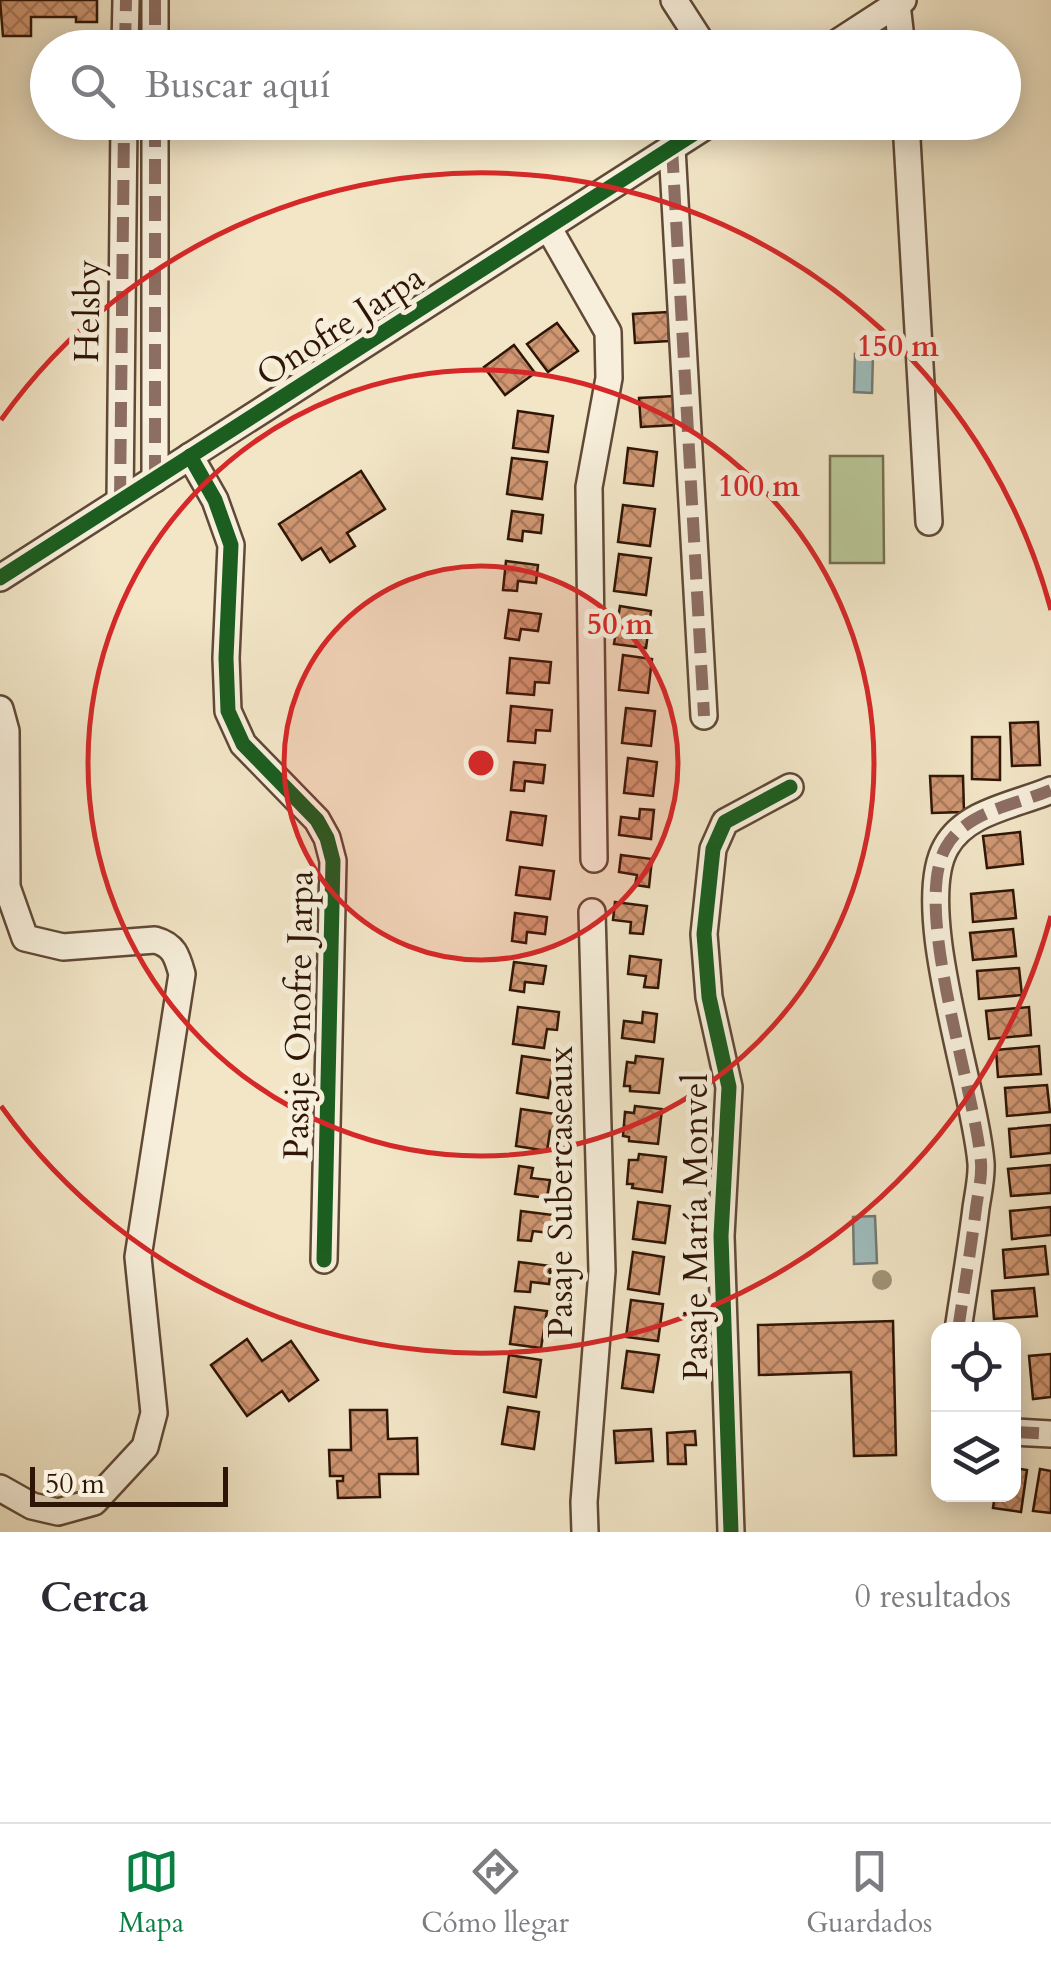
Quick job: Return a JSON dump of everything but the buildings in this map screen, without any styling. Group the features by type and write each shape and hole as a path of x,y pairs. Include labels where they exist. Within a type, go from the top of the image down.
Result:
{"street":[{"path":"125,30 126,0"},
{"path":"155,0 155,30"},
{"path":"674,0 693,30"},
{"path":"857,30 900,2"},
{"path":"900,2 901,30"},
{"name":"Helsby","path":"120,501 124,140"},
{"path":"155,140 155,479"},
{"name":"Onofre Jarpa","path":"0,578 684,140"},
{"path":"907,140 929,522"},
{"path":"672,148 704,716"},
{"path":"548,227 608,332 609,378 590,487 594,859"},
{"name":"Pasaje Onofre Jarpa","path":"190,456 215,500 231,545 228,711 243,744 317,820 333,861 324,1260"},
{"path":"0,709 6,732 8,888 25,938 62,947 156,940 168,944 177,955 182,974 138,1257 154,1413 145,1447 94,1502 58,1512 32,1506 0,1488"},
{"name":"Pasaje María Monvel","path":"731,1532 721,1236 729,1087 709,997 704,934 713,849 725,822 790,787"},
{"path":"959,1322 982,1166 939,944 935,915 938,869 946,846 968,824 1051,790"},
{"name":"Pasaje Subercaseaux","path":"585,1532 602,1270 592,912"},
{"path":"1021,1432 1051,1434"}],"green space":[{"path":"830,456 883,456 884,563 830,563"}],"water":[{"path":"855,354 873,354 872,393 854,392"},
{"path":"875,1216 877,1263 854,1264 853,1217"}],"marked path":[{"path":"125,30 126,0"},
{"path":"155,0 155,30"},
{"path":"120,501 124,140"},
{"path":"155,140 155,479"},
{"path":"672,148 704,716"},
{"path":"959,1322 981,1163 940,954 937,875 946,847 966,825 1051,790"},
{"path":"1021,1432 1051,1434"}],"cycle path":[{"path":"0,578 684,140"},
{"path":"190,456 215,500 231,545 228,711 243,744 317,820 333,861 324,1260"},
{"path":"731,1532 721,1236 729,1087 709,997 704,934 713,849 725,822 790,787"}]}
